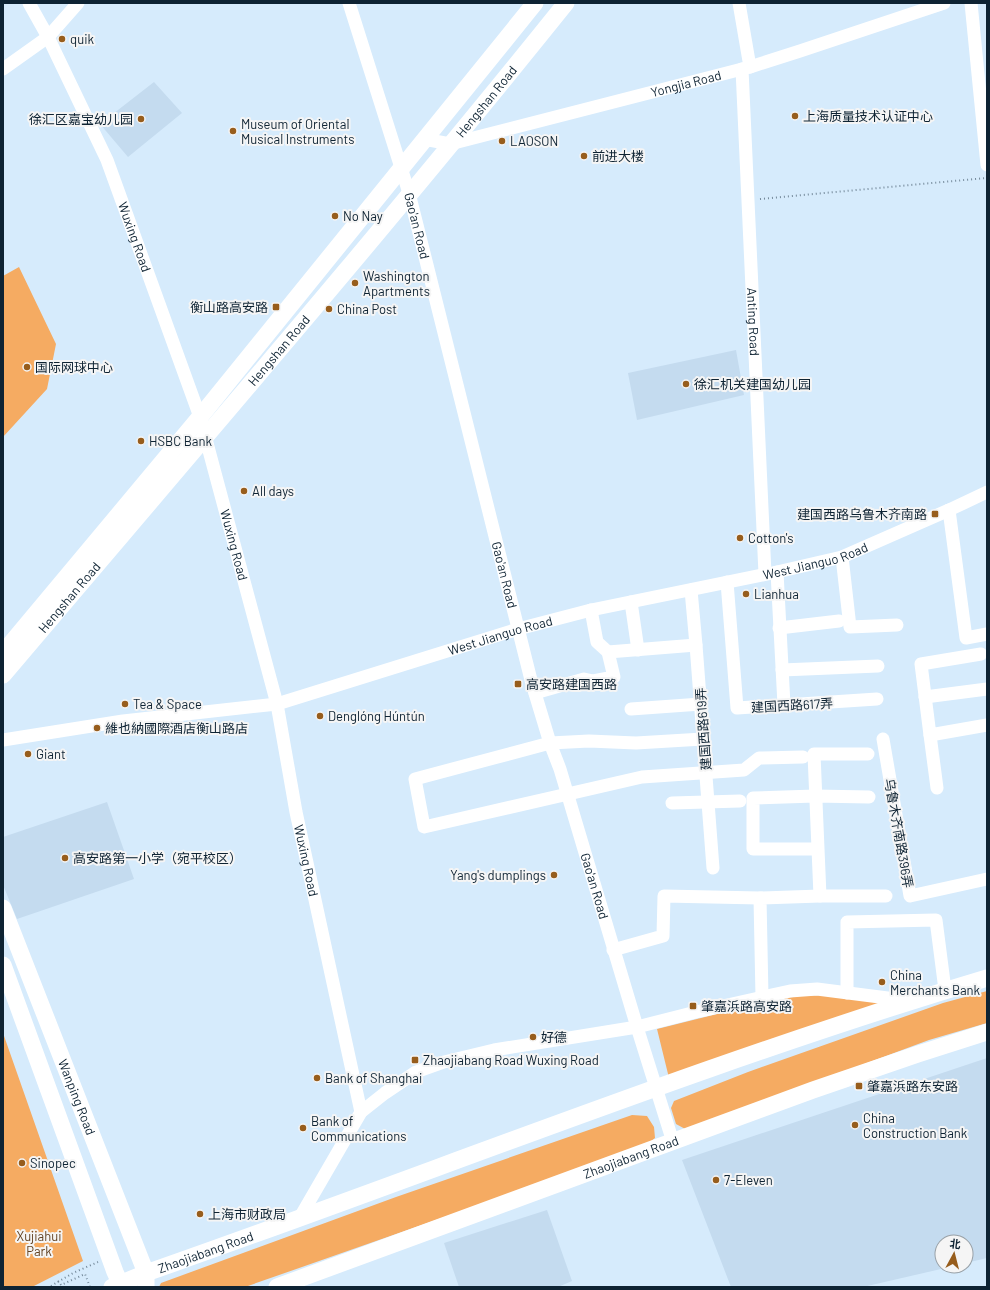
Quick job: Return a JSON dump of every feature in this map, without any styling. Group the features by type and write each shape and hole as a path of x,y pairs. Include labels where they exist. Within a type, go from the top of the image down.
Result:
{"main road":[{"name":"Hengshan Road","path":"3,653 200,417 535,3"},
{"name":"Hengshan Road","path":"3,675 205,438 566,3"},
{"name":"Wanping Road","path":"3,908 146,1280"},
{"name":"Wanping Road","path":"3,965 118,1286"},
{"name":"Zhaojiabang Road","path":"118,1286 146,1280 299,1218 656,1089 911,1001 987,978"},
{"name":"Zhaojiabang Road","path":"277,1287 813,1090 987,1032"}],"street":[{"name":"Wuxing Road","path":"28,3 48,37 107,160 200,417 277,704 296,812 361,1112"},
{"path":"3,69 48,37 78,3"},
{"name":"Gao'an Road","path":"349,3 409,194 535,693 550,743 560,769 613,950 673,1142"},
{"name":"Anting Road","path":"739,3 746,68 748,200 771,573 779,628 784,705"},
{"name":"Yongjia Road","path":"424,139 450,144 746,68 944,3"},
{"path":"971,3 987,165"},
{"name":"West Jianguo Road","path":"3,740 122,721 277,704 518,629 591,610 842,557 987,492"},
{"path":"949,510 966,638 987,634"},
{"path":"842,557 850,627 897,625"},
{"name":"建国西路617弄","path":"727,582 737,708 876,699"},
{"name":"建国西路619弄","path":"691,590 704,739 713,868"},
{"path":"631,602 638,650"},
{"path":"535,693 584,679 593,681 614,677 608,652 597,642 591,610"},
{"path":"779,628 840,621"},
{"path":"608,652 696,645"},
{"path":"936,788 921,664 981,654"},
{"path":"782,670 878,666"},
{"path":"925,697 987,688"},
{"path":"630,709 701,704"},
{"path":"930,735 987,725"},
{"path":"704,739 636,743 589,740 550,743 415,778 424,827 642,777 744,770 759,758 803,757"},
{"name":"乌鲁木齐南路396弄","path":"883,740 910,896 987,879"},
{"path":"820,896 814,754 868,754"},
{"path":"817,849 753,849 753,798 815,796 869,797"},
{"path":"672,803 740,802"},
{"path":"613,950 663,936 664,896 760,898 886,896"},
{"path":"760,898 762,997"},
{"path":"848,992 848,922 936,920 945,990"},
{"name":"Zhaojiabang Road","path":"299,1218 361,1112 385,1093 416,1072 444,1062 494,1050 637,1027 790,991 817,989 911,1001"}],"path":[{"path":"748,200 987,178"},
{"path":"51,1286 73,1273 100,1261"},
{"path":"58,1281 61,1285 85,1274 90,1287"}],"shaded area":[{"name":"徐汇区嘉宝幼儿园","path":"154,82 182,113 128,157 100,124"},
{"name":"徐汇机关建国幼儿园","path":"736,350 744,395 637,420 628,373"},
{"name":"高安路第一小学（宛平校区）","path":"107,802 134,879 17,919 3,885 3,837"},
{"path":"987,1058 987,1258 974,1261 974,1234 934,1234 934,1271 863,1287 731,1287 682,1160"},
{"path":"547,1210 572,1281 558,1287 459,1287 444,1243"}],"green space":[{"name":"国际网球中心","path":"19,267 56,344 47,389 3,437 3,276"},
{"path":"987,991 987,1023 929,1040 687,1130 676,1124 671,1108 674,1101 748,1072 943,1003"},
{"path":"827,995 886,1004 669,1078 657,1029 769,1001 799,996"},
{"name":"Xujiahui Park","path":"3,1033 83,1261 32,1287 3,1287"},
{"path":"632,1115 647,1116 654,1127 655,1138 644,1147 245,1287 159,1287 161,1283 396,1197"}],"place":[{"name":"quik","path":"62,39"},
{"name":"上海质量技术认证中心","path":"795,116"},
{"name":"徐汇区嘉宝幼儿园","path":"141,119"},
{"name":"Museum of Oriental Musical Instruments","path":"233,131"},
{"name":"LAOSON","path":"502,141"},
{"name":"前进大楼","path":"584,156"},
{"name":"No Nay","path":"335,216"},
{"name":"Washington Apartments","path":"355,283"},
{"name":"衡山路高安路","path":"276,307"},
{"name":"China Post","path":"329,309"},
{"name":"国际网球中心","path":"27,367"},
{"name":"徐汇机关建国幼儿园","path":"686,384"},
{"name":"HSBC Bank","path":"141,441"},
{"name":"All days","path":"244,491"},
{"name":"建国西路乌鲁木齐南路","path":"935,514"},
{"name":"Cotton's","path":"740,538"},
{"name":"Lianhua","path":"746,594"},
{"name":"高安路建国西路","path":"518,684"},
{"name":"Tea & Space","path":"125,704"},
{"name":"Denglóng Húntún","path":"320,716"},
{"name":"維也納國際酒店衡山路店","path":"97,728"},
{"name":"Giant","path":"28,754"},
{"name":"高安路第一小学（宛平校区）","path":"65,858"},
{"name":"Yang's dumplings","path":"554,875"},
{"name":"China Merchants Bank","path":"882,982"},
{"name":"肇嘉浜路高安路","path":"693,1006"},
{"name":"好德","path":"533,1037"},
{"name":"Zhaojiabang Road Wuxing Road","path":"415,1060"},
{"name":"Bank of Shanghai","path":"317,1078"},
{"name":"肇嘉浜路东安路","path":"859,1086"},
{"name":"China Construction Bank","path":"855,1125"},
{"name":"Bank of Communications","path":"303,1128"},
{"name":"Sinopec","path":"22,1163"},
{"name":"7-Eleven","path":"716,1180"},
{"name":"上海市财政局","path":"200,1214"}]}
